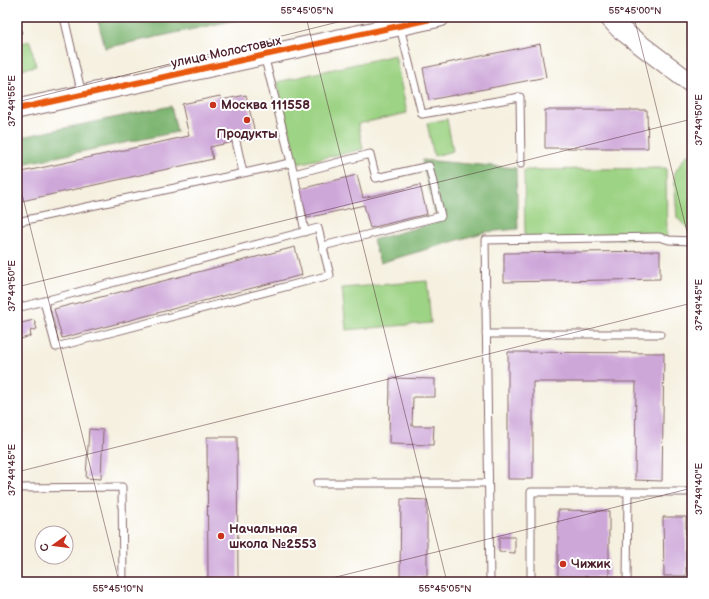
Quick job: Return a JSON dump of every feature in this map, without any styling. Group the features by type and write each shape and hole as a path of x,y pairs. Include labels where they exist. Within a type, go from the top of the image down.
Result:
{"street":[{"name":"улица Молостовых","path":"17,109 264,55 402,22 440,17"},
{"path":"608,20 690,84"}],"lane":[{"path":"64,17 82,95"},
{"path":"402,22 408,56 422,114 520,96 521,164"},
{"path":"264,55 294,174 305,232"},
{"path":"236,141 243,173"},
{"path":"294,174 370,154 376,178 429,166 442,216 323,246"},
{"path":"17,222 290,163"},
{"path":"17,308 318,228 330,275 56,347 44,301"},
{"path":"490,582 485,240 659,237 669,240 692,240"},
{"path":"486,334 660,334"},
{"path":"317,483 488,483"},
{"path":"17,488 122,487 123,582"},
{"path":"531,582 531,492 692,492"},
{"path":"626,582 628,492"}],"green space":[{"path":"97,17 250,17 105,48"},
{"path":"30,41 36,66 17,70 17,44"},
{"path":"395,55 407,113 358,124 363,149 297,164 277,82"},
{"path":"171,106 177,132 17,165 17,138"},
{"path":"447,119 453,151 434,156 427,123"},
{"path":"686,155 692,156 692,233 677,218 674,174"},
{"path":"422,160 516,168 518,229 485,232 380,263 373,240 437,222"},
{"path":"666,168 667,238 525,240 524,170"},
{"path":"427,281 431,323 346,330 342,288"}],"building":[{"path":"17,17 22,33 17,34"},
{"path":"540,44 546,77 429,100 423,68"},
{"path":"246,95 256,137 210,147 213,159 17,202 17,173 189,136 182,104 220,96 221,100"},
{"path":"545,110 647,110 648,148 545,148"},
{"path":"357,175 363,198 420,185 427,214 370,228 364,205 307,218 300,189"},
{"path":"295,247 302,275 62,338 54,309"},
{"path":"660,251 660,279 504,282 504,253"},
{"path":"34,320 37,329 30,331 31,336 17,340 17,324"},
{"path":"508,352 664,353 662,481 635,480 636,382 533,382 533,479 508,479"},
{"path":"390,378 435,379 435,397 413,397 412,426 434,426 433,445 389,444"},
{"path":"89,429 103,430 101,479 86,478"},
{"path":"207,437 237,437 238,579 208,579"},
{"path":"401,499 427,500 427,576 400,576"},
{"path":"558,510 609,511 609,577 558,576"},
{"path":"663,517 686,517 686,576 664,576"},
{"path":"499,537 515,537 515,553 499,552"}],"cycle path":[{"path":"17,109 440,17"}],"place":[{"name":"Москва 111558","path":"213,105"},
{"name":"Продукты","path":"247,120"},
{"name":"Начальная школа №2553","path":"221,536"},
{"name":"Чижик","path":"563,564"}]}
